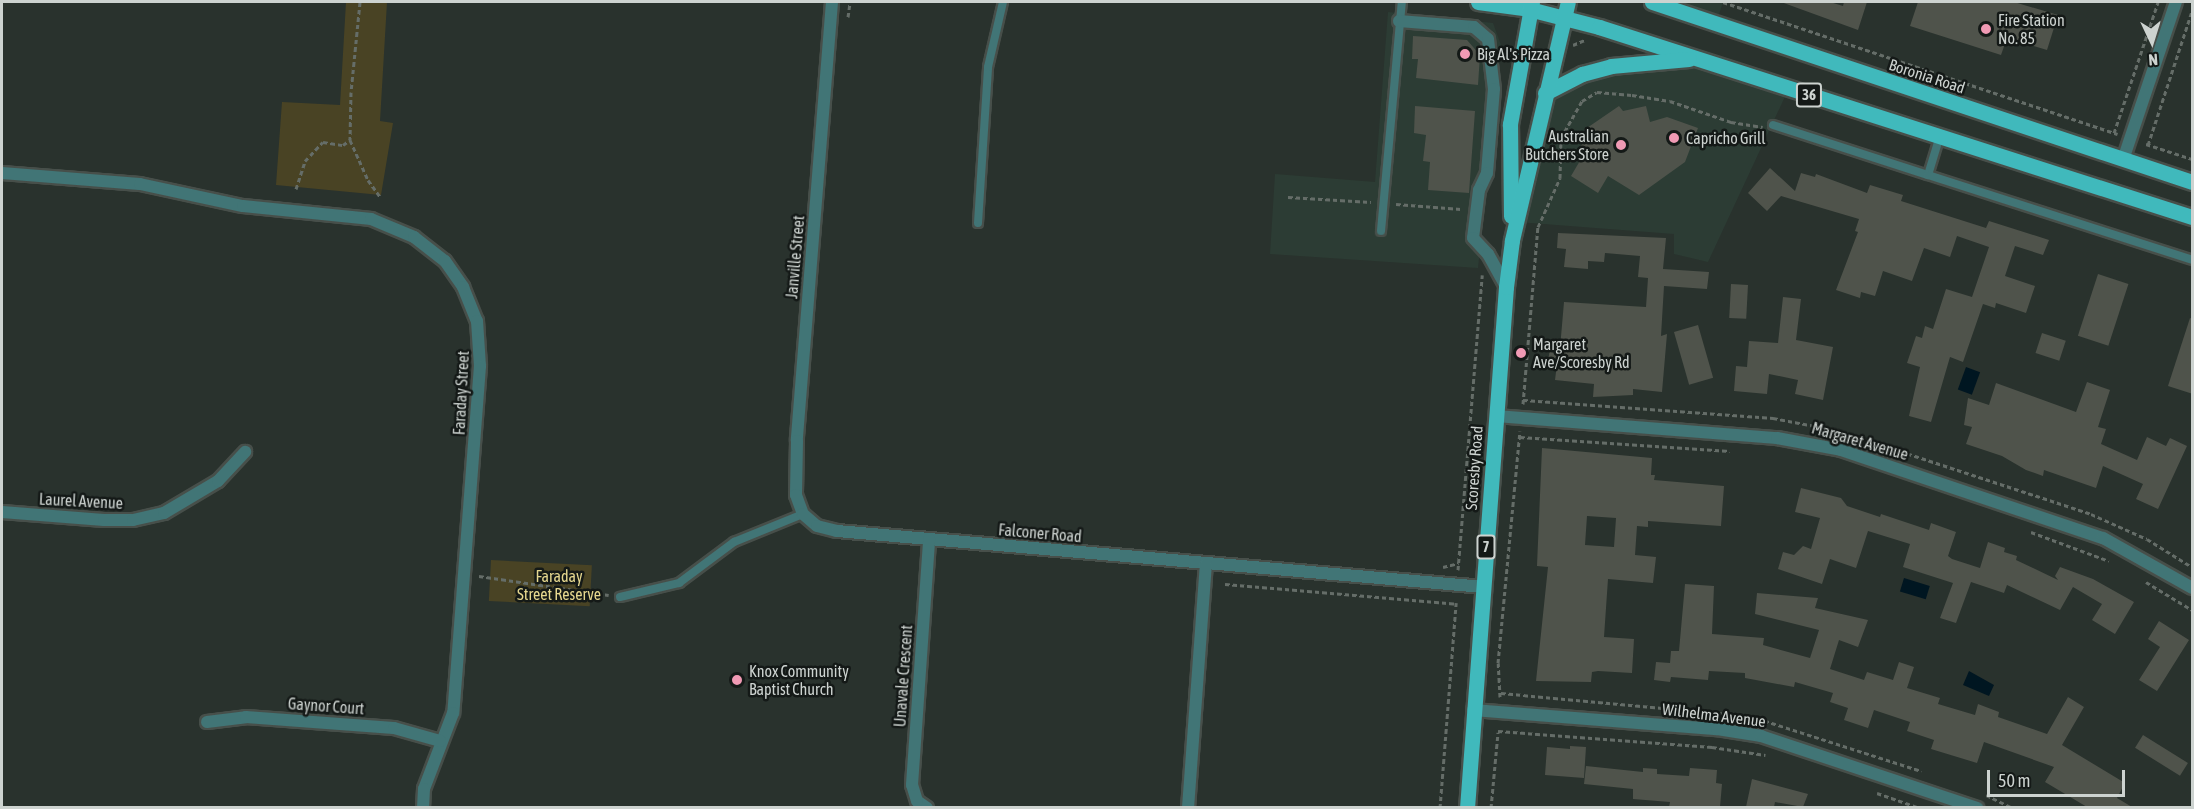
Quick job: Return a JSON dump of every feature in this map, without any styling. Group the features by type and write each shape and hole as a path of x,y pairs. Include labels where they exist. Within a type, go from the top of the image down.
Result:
{"main road":[{"name":"36","path":"1478,2 1531,5 1564,18 1698,58 1940,138 2193,217"},
{"name":"Scoresby Road","path":"1467,807 1506,287 1512,240 1568,2"},
{"name":"Boronia Road","path":"1652,2 2193,182"},
{"name":"Scoresby Road","path":"1512,240 1510,124 1531,5"},
{"path":"1545,93 1582,74 1611,66 1698,58"}],"street":[{"name":"Janville Street","path":"803,514 796,495 797,441 832,2"},
{"path":"2124,160 2176,2"},
{"path":"1400,21 1474,27 1488,39 1494,89 1487,173 1479,190 1473,238 1488,254 1506,287"},
{"name":"Faraday Street","path":"2,173 140,184 243,206 371,219 414,237 445,261 466,296 477,321 480,344 453,713 440,741 424,789 423,807"},
{"name":"Margaret Avenue","path":"1496,416 1816,443 2103,538 2193,588"},
{"name":"Laurel Avenue","path":"2,512 104,520 133,520 164,513 218,481 245,452"},
{"name":"Falconer Road","path":"803,514 817,526 837,531 1483,587"},
{"name":"Unavale Crescent","path":"927,807 917,801 912,785 929,540"},
{"path":"1188,807 1206,564"},
{"name":"Wilhelma Avenue","path":"1473,710 1717,729 1761,736 1977,807"},
{"name":"Gaynor Court","path":"207,722 246,717 394,728 440,741"}],"lane":[{"path":"978,223 988,67 1003,2"},
{"path":"1381,231 1402,2"},
{"path":"1773,125 2193,260"},
{"path":"1928,175 1940,138"},
{"path":"620,597 679,583 734,542 803,514"}],"path":[{"path":"360,2 351,92 350,140 368,180 381,198"},
{"path":"847,29 850,2"},
{"path":"1723,2 2114,133 2158,2"},
{"path":"2193,11 2148,145 2193,159"},
{"path":"1571,46 1575,55"},
{"path":"1523,400 1539,222 1560,178 1561,138 1586,96 1597,92 1632,94 1670,101 1754,128 1773,125"},
{"path":"296,189 305,161 323,142 343,145 350,140"},
{"path":"1458,572 1482,268"},
{"path":"1501,693 1498,663 1520,436 1740,452"},
{"path":"2026,530 2119,566"},
{"path":"1432,566 1459,563"},
{"path":"464,574 620,597"},
{"path":"2136,576 2193,610"},
{"path":"1225,584 1456,604 1440,807"},
{"path":"1491,807 1498,731 1712,747 1768,755"},
{"path":"1866,789 1920,807"}],"shaded area":[{"path":"1652,2 1723,2 1716,24"},
{"path":"1388,12 1493,23 1501,45 1478,268 1270,254 1275,174 1375,182"},
{"path":"1698,58 1789,88 1708,262 1674,254 1674,234 1516,222 1545,93 1573,78"}],"green space":[{"path":"346,2 387,2 380,121 393,123 381,195 276,185 282,102 340,105"},
{"name":"Faraday Street Reserve","path":"491,560 592,565 590,606 489,601"}],"water":[{"path":"1966,367 1980,372 1972,395 1958,390"},
{"path":"1904,578 1930,586 1926,599 1900,591"},
{"path":"1969,671 1994,685 1989,696 1963,685"}],"building":[{"path":"1781,2 1830,2 1843,6 1844,2 1867,2 1858,30"},
{"name":"Fire Station No. 85","path":"1918,2 2014,2 2058,15 2047,50 2007,38 2001,55 1910,26"},
{"path":"1413,36 1467,40 1480,55 1478,85 1416,78 1418,59 1412,59"},
{"path":"1415,106 1475,111 1469,193 1428,190 1430,162 1423,161 1426,135 1414,133"},
{"path":"1619,106 1623,111 1646,106 1650,122 1667,117 1698,128 1685,162 1639,195 1608,176 1598,193 1571,176 1581,159 1574,156 1588,135 1584,130"},
{"path":"1770,168 1795,191 1801,173 1815,177 1816,174 1867,193 1870,185 1903,195 1901,201 1986,228 1989,221 2049,240 2043,255 2015,246 2005,276 2035,286 2026,313 1996,303 1995,308 1983,304 1963,362 1950,357 1931,422 1909,416 1920,367 1907,363 1916,336 1922,338 1925,326 1933,329 1946,289 1972,297 1989,247 1957,236 1950,257 1924,248 1912,281 1883,271 1875,296 1861,292 1860,298 1836,290 1858,232 1855,231 1859,219 1781,196 1767,211 1748,193"},
{"path":"1558,233 1666,238 1663,269 1709,272 1707,289 1664,286 1661,336 1667,334 1662,392 1633,389 1633,395 1593,397 1594,384 1555,380 1557,364 1548,363 1550,347 1560,348 1564,302 1646,307 1648,278 1638,277 1640,256 1605,253 1604,262 1588,261 1588,269 1564,267 1566,249 1557,248"},
{"path":"2098,274 2128,284 2108,346 2078,336"},
{"path":"1731,284 1748,285 1746,319 1729,318"},
{"path":"1783,297 1801,299 1796,340 1833,347 1823,400 1795,394 1798,380 1769,374 1767,394 1734,391 1736,366 1747,367 1749,341 1778,343"},
{"path":"2190,318 2193,319 2193,394 2168,386"},
{"path":"1698,325 1713,378 1689,385 1674,332"},
{"path":"2042,333 2066,341 2059,361 2036,353"},
{"path":"2087,382 2110,390 2098,427 2106,429 2101,444 2137,460 2147,437 2166,446 2170,438 2187,446 2158,509 2136,499 2143,484 2103,466 2096,488 2044,470 2043,476 2026,470 2002,456 1966,444 1972,427 1964,425 1968,398 1989,405 1996,383 2076,412"},
{"path":"1542,448 1652,458 1651,475 1655,475 1654,480 1724,486 1721,526 1648,521 1648,527 1637,526 1635,555 1656,557 1653,583 1608,579 1604,637 1634,639 1632,673 1592,672 1591,682 1536,681 1548,567 1537,566","holes":["1587,516 1616,518 1614,547 1585,545"]},
{"path":"1801,488 1841,498 1847,506 1880,517 1881,514 1929,530 1931,523 1956,532 1948,556 1952,559 1980,568 1988,542 2005,548 2004,552 2017,556 2016,560 2058,580 2055,576 2060,567 2093,579 2134,602 2115,634 2092,620 2102,604 2073,587 2060,610 2007,585 2004,593 1971,582 1956,623 1940,618 1953,583 1903,567 1910,544 1868,531 1856,568 1830,559 1822,584 1778,569 1783,552 1794,555 1803,546 1811,549 1820,518 1795,512"},
{"path":"1685,584 1714,586 1712,634 1764,638 1763,645 1810,658 1819,630 1755,614 1757,593 1818,598 1815,608 1868,620 1858,647 1839,640 1830,669 1864,680 1867,672 1893,680 1899,662 1914,667 1907,688 1940,698 1938,704 1975,715 1978,704 1999,712 1998,717 2047,734 2068,697 2084,707 2062,745 2125,783 2117,798 2132,807 2087,807 2045,782 2054,767 1984,742 1977,763 1931,749 1934,740 1907,731 1910,722 1874,710 1868,728 1844,720 1848,708 1830,702 1833,693 1795,682 1794,687 1745,678 1745,673 1709,671 1708,680 1671,677 1670,682 1654,680 1656,662 1670,663 1671,651 1679,651"},
{"path":"2159,621 2189,640 2157,691 2139,680 2160,647 2148,639"},
{"path":"2143,735 2188,763 2180,776 2135,748"},
{"path":"1570,746 1586,747 1584,778 1545,775 1547,747 1570,749"},
{"path":"1586,766 1643,772 1643,768 1657,769 1657,774 1689,776 1690,768 1717,770 1716,783 1722,784 1720,807 1669,807 1670,802 1633,799 1633,789 1584,784"},
{"path":"1752,779 1808,794 1803,807 1775,802 1774,807 1746,807"}],"place":[{"name":"Fire Station No. 85","path":"1986,29"},
{"name":"Big Al's Pizza","path":"1465,54"},
{"name":"Capricho Grill","path":"1674,138"},
{"name":"Australian Butchers Store","path":"1621,145"},
{"name":"Margaret Ave/Scoresby Rd","path":"1521,353"},
{"name":"Knox Community Baptist Church","path":"737,680"}]}
